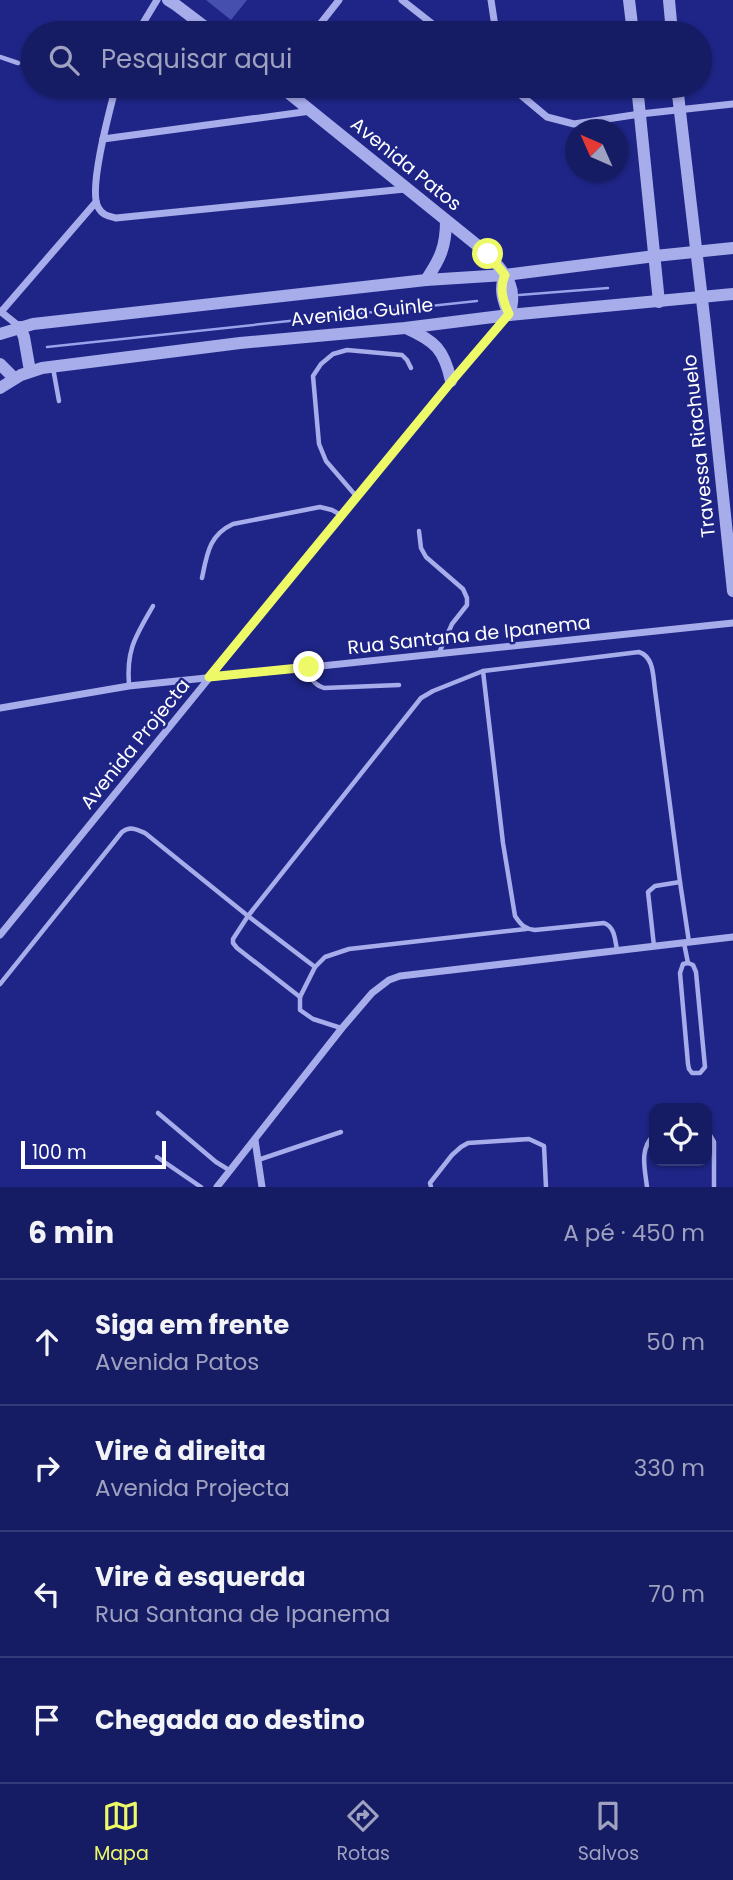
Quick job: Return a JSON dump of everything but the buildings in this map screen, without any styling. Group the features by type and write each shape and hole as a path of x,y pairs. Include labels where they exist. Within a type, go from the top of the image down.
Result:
{"street":[{"path":"144,21 157,0"},
{"path":"168,0 197,21"},
{"path":"322,21 339,0"},
{"path":"402,0 429,21"},
{"path":"491,0 494,21"},
{"path":"629,0 631,21"},
{"path":"669,0 671,21"},
{"path":"113,98 103,139 96,188 99,210 107,216 116,218 405,189"},
{"name":"Avenida Patos","path":"295,98 488,254 505,275"},
{"path":"524,98 547,117 574,124 733,104"},
{"path":"638,98 659,302"},
{"name":"Travessa Riachuelo","path":"678,98 733,591"},
{"path":"103,139 311,111"},
{"path":"30,371 27,348 20,327 1,311 96,202"},
{"path":"426,280 443,252 446,221"},
{"name":"Avenida Guinle","path":"0,334 20,327 733,248"},
{"path":"505,275 501,284 503,303 509,314"},
{"name":"Avenida Guinle","path":"0,388 30,371 240,343 405,328 509,314 733,294"},
{"name":"Avenida Projecta","path":"0,935 357,496 509,314"},
{"path":"405,328 434,343 442,353 451,382"},
{"path":"0,364 14,378"},
{"name":"Rua Santana de Ipanema","path":"0,708 129,686 733,623"},
{"path":"217,1187 342,1028 372,993 389,980 400,976 733,937"},
{"path":"255,1140 262,1187"}],"lane":[{"path":"0,57 18,63"},
{"path":"357,496 326,461 320,444 313,376 321,363 333,354 346,350 402,355 411,368"},
{"path":"53,367 59,401"},
{"path":"202,578 208,549 225,527 320,507 342,515"},
{"path":"419,531 421,548 426,557 463,589 467,598 467,606 452,624 439,654"},
{"path":"129,686 127,665 132,641 153,606"},
{"path":"300,997 237,948 233,939 248,916 422,698 483,671 639,652 646,654 650,661 655,690 688,963"},
{"path":"309,667 312,680 324,688 399,685"},
{"path":"483,671 505,855 516,916 520,925 526,929"},
{"path":"0,984 122,832 128,828 145,833 314,967"},
{"path":"654,946 648,892 655,886 680,882"},
{"path":"342,1028 304,1014 299,1005 314,967 325,957 349,948 604,923 612,929 617,950"},
{"path":"688,963 693,965 696,972 705,1067 700,1073 692,1073 688,1064 680,973 683,964 688,963"},
{"path":"158,1113 230,1171"},
{"path":"258,1160 341,1132"},
{"path":"431,1187 430,1183 461,1147 468,1143 529,1139 544,1146 547,1187"},
{"path":"712,1139 714,1187"},
{"path":"648,1187 643,1157 649,1141"},
{"path":"158,1157 201,1187"}],"waterway":[{"path":"519,295 608,288"},
{"path":"47,347 477,301"}],"route":[{"path":"309,667 209,677 509,314 503,303 501,284 505,275 488,254"}]}
